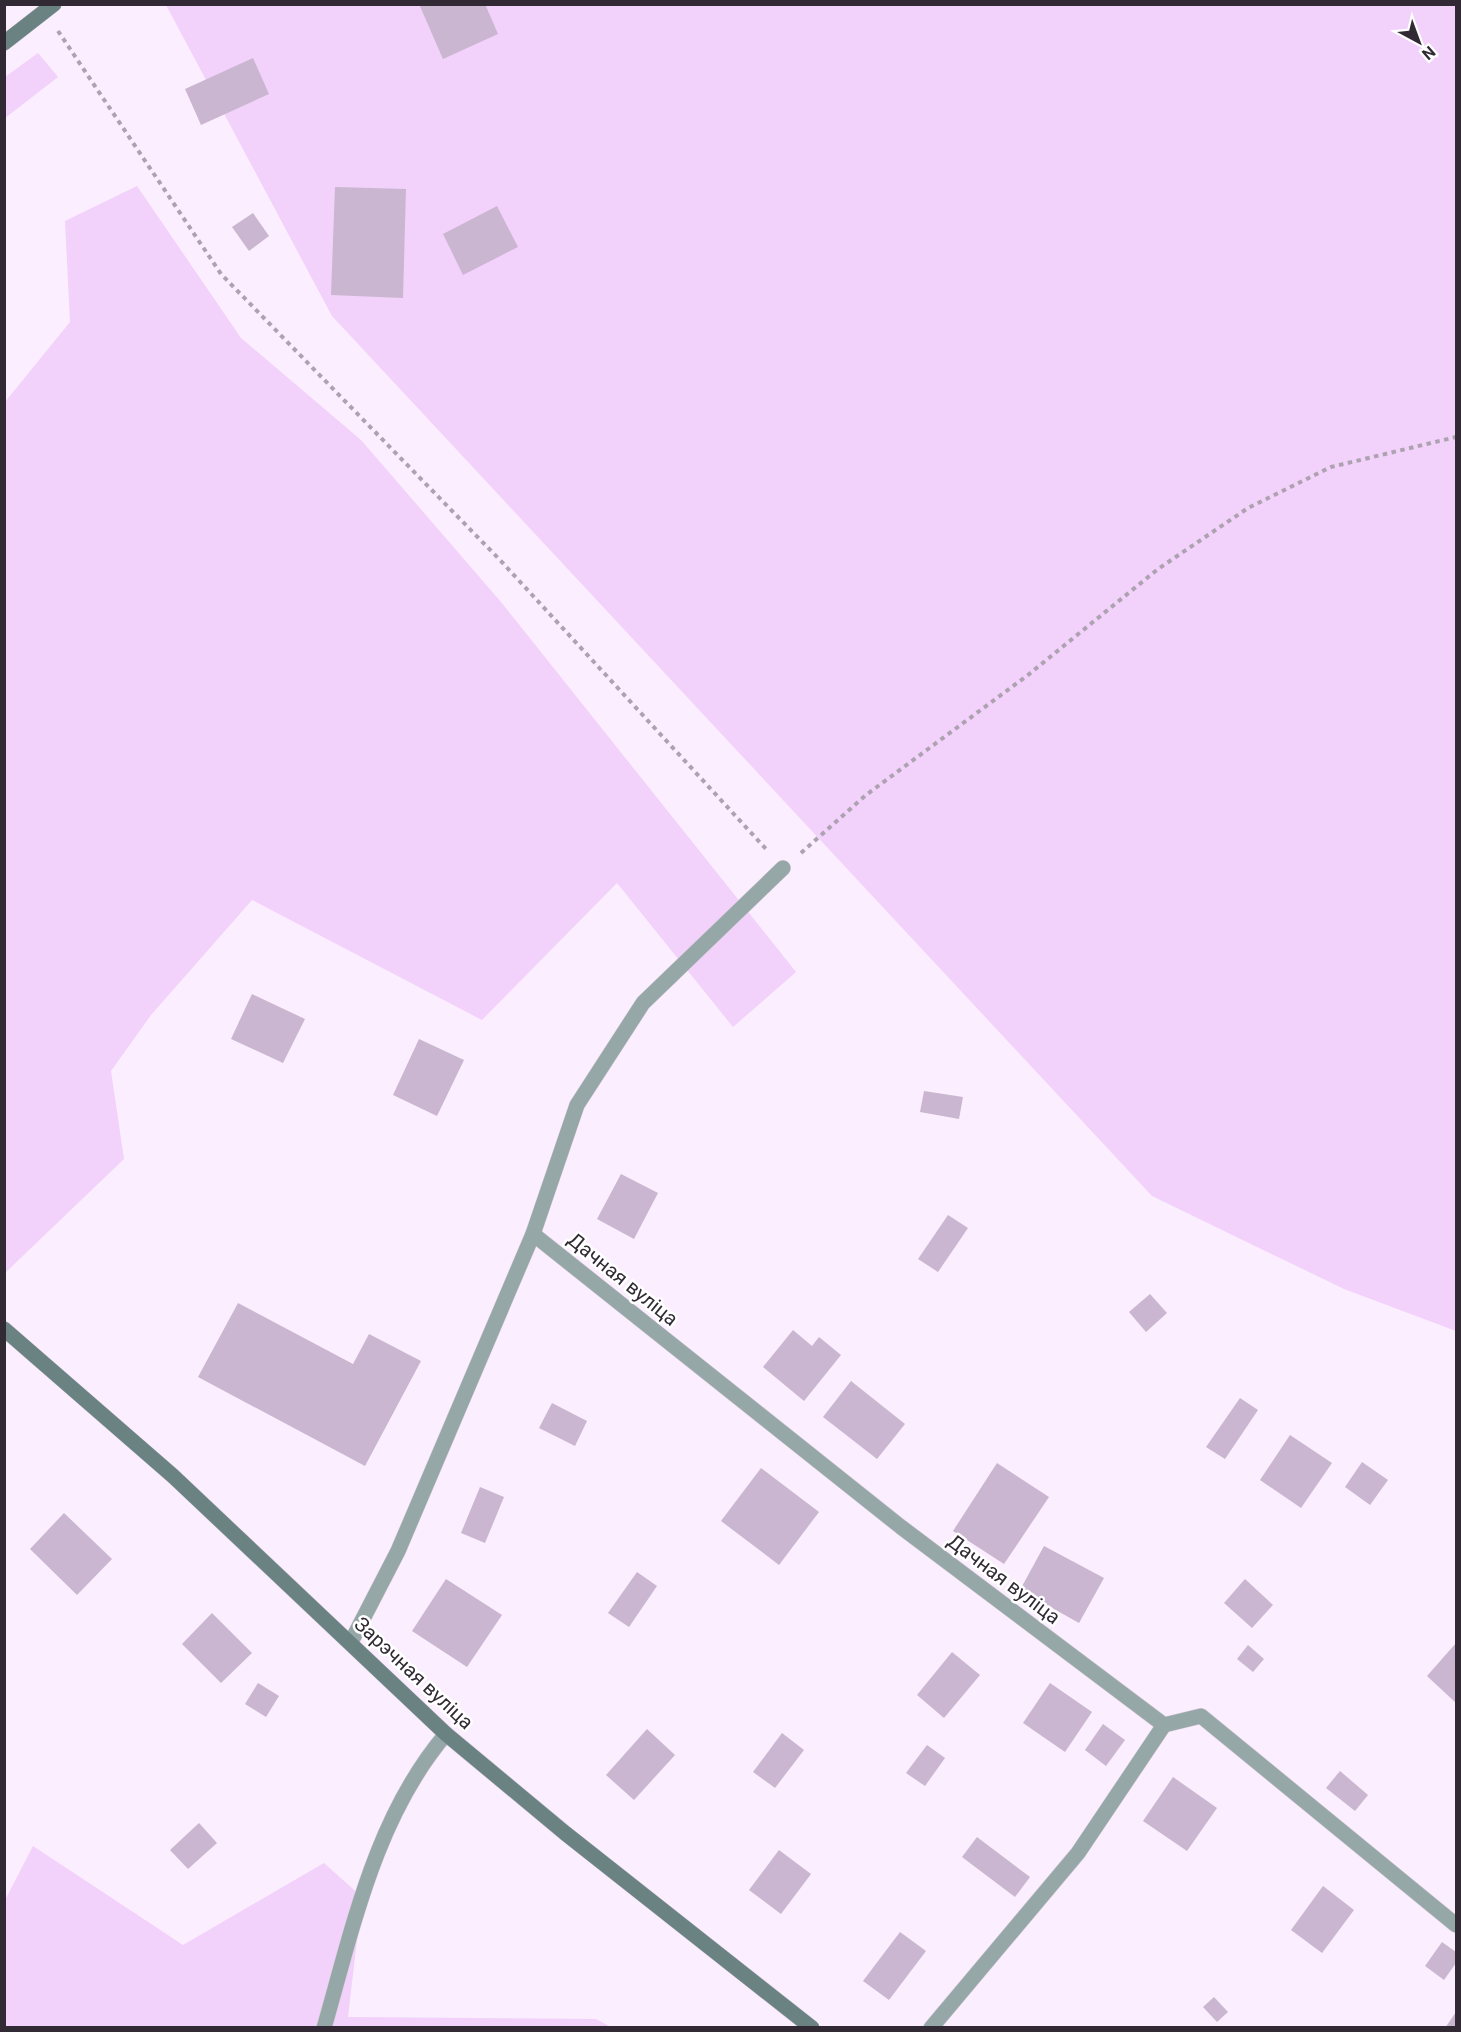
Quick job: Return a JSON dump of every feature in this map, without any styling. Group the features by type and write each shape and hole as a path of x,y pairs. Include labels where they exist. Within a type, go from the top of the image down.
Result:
{"street":[{"path":"4,43 50,9"},
{"path":"351,1642 398,1551 533,1234 577,1105 643,1003 783,868"},
{"name":"Дачная вуліца","path":"533,1234 901,1527 1164,1725"},
{"name":"Зарэчная вуліца","path":"4,1329 173,1476 446,1734 565,1833 812,2028"},
{"path":"931,2028 1078,1853 1164,1725 1201,1716 1456,1925"},
{"path":"324,2028 362,1897 402,1796 425,1759 446,1734"}],"path":[{"path":"50,9 221,274 500,560 783,868 866,795 1028,675 1158,568 1248,508 1331,467 1456,437"}],"shaded area":[{"path":"166,5 1456,5 1456,1331 1344,1289 1152,1196 332,316"},
{"path":"38,53 58,77 5,118 5,77"},
{"path":"137,186 241,338 361,440 501,602 796,972 733,1027 617,883 482,1020 252,900 151,1015 111,1071 124,1159 5,1273 5,402 70,322 65,221"},
{"path":"33,1846 183,1945 324,1863 362,1897 348,2017 596,2019 611,2027 5,2027 4,1902"}],"building":[{"path":"419,4 485,4 498,34 443,59"},
{"path":"253,58 269,94 201,125 185,89"},
{"path":"335,187 406,189 403,298 331,295"},
{"path":"497,206 518,247 463,275 443,234"},
{"path":"253,213 269,236 249,251 232,227"},
{"path":"252,994 305,1019 283,1063 231,1039"},
{"path":"419,1039 464,1060 437,1116 393,1095"},
{"path":"924,1091 963,1097 959,1119 920,1112"},
{"path":"621,1174 658,1193 634,1239 597,1219"},
{"path":"948,1215 968,1228 938,1272 918,1259"},
{"path":"1150,1294 1167,1313 1146,1332 1129,1312"},
{"path":"238,1303 353,1364 369,1334 421,1361 365,1466 198,1377"},
{"path":"793,1330 812,1346 819,1337 841,1355 804,1401 763,1367"},
{"path":"851,1381 905,1424 877,1459 823,1417"},
{"path":"1240,1398 1258,1410 1225,1459 1206,1447"},
{"path":"552,1403 587,1421 575,1446 539,1428"},
{"path":"1290,1435 1332,1463 1301,1508 1260,1480"},
{"path":"1362,1462 1388,1480 1370,1505 1345,1487"},
{"path":"997,1463 1049,1497 1004,1564 953,1531"},
{"path":"761,1468 819,1512 779,1565 721,1521"},
{"path":"480,1487 504,1497 485,1543 461,1533"},
{"path":"64,1513 112,1559 77,1595 30,1549"},
{"path":"1044,1546 1104,1578 1079,1623 1020,1590"},
{"path":"637,1572 657,1586 629,1627 608,1613"},
{"path":"446,1579 502,1615 467,1667 412,1631"},
{"path":"1245,1579 1273,1605 1252,1628 1224,1603"},
{"path":"212,1613 252,1653 221,1683 182,1644"},
{"path":"1456,1643 1456,1703 1427,1676"},
{"path":"1248,1645 1264,1659 1253,1672 1237,1659"},
{"path":"952,1652 980,1675 944,1718 917,1695"},
{"path":"258,1683 279,1696 266,1717 245,1704"},
{"path":"1050,1683 1092,1712 1065,1752 1023,1723"},
{"path":"1103,1724 1125,1740 1106,1766 1085,1750"},
{"path":"647,1729 675,1755 634,1800 606,1775"},
{"path":"782,1733 804,1750 775,1788 753,1772"},
{"path":"927,1745 945,1758 925,1786 906,1773"},
{"path":"1340,1771 1368,1795 1355,1811 1326,1788"},
{"path":"1173,1777 1217,1808 1187,1851 1143,1821"},
{"path":"199,1823 217,1843 188,1869 170,1850"},
{"path":"977,1837 1030,1877 1015,1897 962,1857"},
{"path":"779,1850 811,1874 781,1914 749,1890"},
{"path":"1323,1886 1354,1910 1322,1953 1291,1930"},
{"path":"900,1932 926,1951 889,2000 863,1981"},
{"path":"1442,1942 1456,1952 1456,1963 1444,1980 1425,1966"},
{"path":"1214,1997 1228,2012 1217,2022 1203,2007"},
{"path":"1456,2012 1456,2028 1445,2028"}]}
